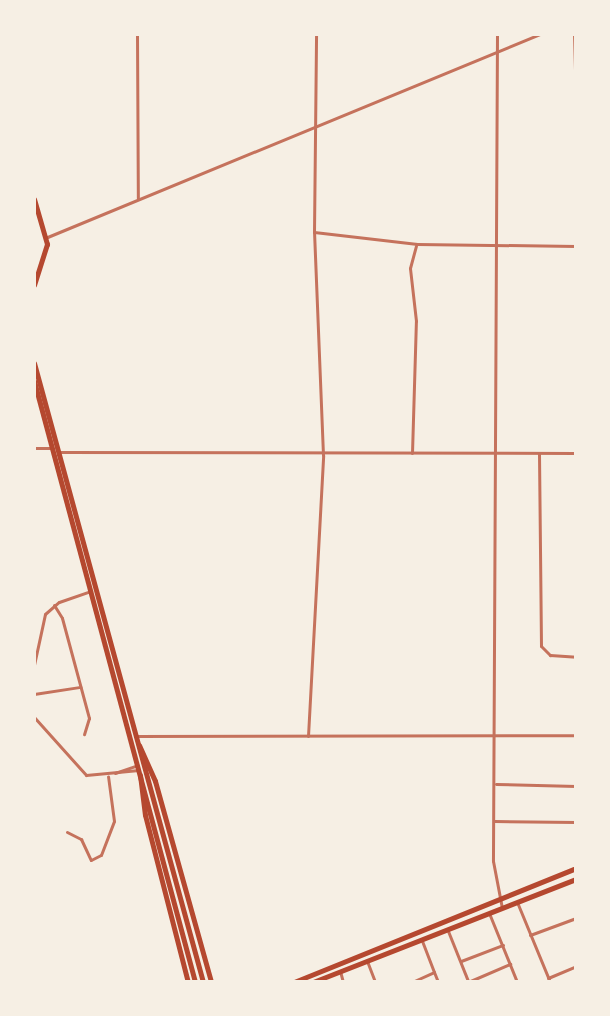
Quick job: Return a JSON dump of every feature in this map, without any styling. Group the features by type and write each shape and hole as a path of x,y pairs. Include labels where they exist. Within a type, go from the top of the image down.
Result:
{"highway":[{"path":"34,201 46,253 34,285"},
{"path":"34,363 194,964 203,982"},
{"path":"34,381 136,739 145,815 188,982"},
{"path":"136,739 155,781 211,982"},
{"path":"294,982 576,868"},
{"path":"313,982 576,879"},
{"path":"194,964 195,982"}],"street":[{"path":"137,34 138,200"},
{"path":"308,736 323,455 314,232 319,126 316,34"},
{"path":"497,34 497,735 494,821 502,908"},
{"path":"45,238 540,34"},
{"path":"574,34 576,104"},
{"path":"314,232 417,244 497,249 576,246"},
{"path":"412,453 416,321 410,268 417,244"},
{"path":"34,448 52,448 59,452 323,455 576,453"},
{"path":"539,454 541,646 550,655 576,657"},
{"path":"34,665 43,620 54,605 93,590"},
{"path":"54,605 89,718 84,734"},
{"path":"34,694 80,687"},
{"path":"136,739 576,735 576,710"},
{"path":"34,717 79,771 110,775 141,768"},
{"path":"67,832 81,839 91,860 101,855 114,821 110,775"},
{"path":"496,784 576,786"},
{"path":"494,821 576,822"},
{"path":"517,902 549,980 576,966"},
{"path":"489,913 517,982"},
{"path":"530,935 576,919"},
{"path":"448,931 468,982 510,964"},
{"path":"422,941 438,982"},
{"path":"460,962 503,945"},
{"path":"367,961 375,982"},
{"path":"340,971 343,982"},
{"path":"412,982 434,972"}]}
